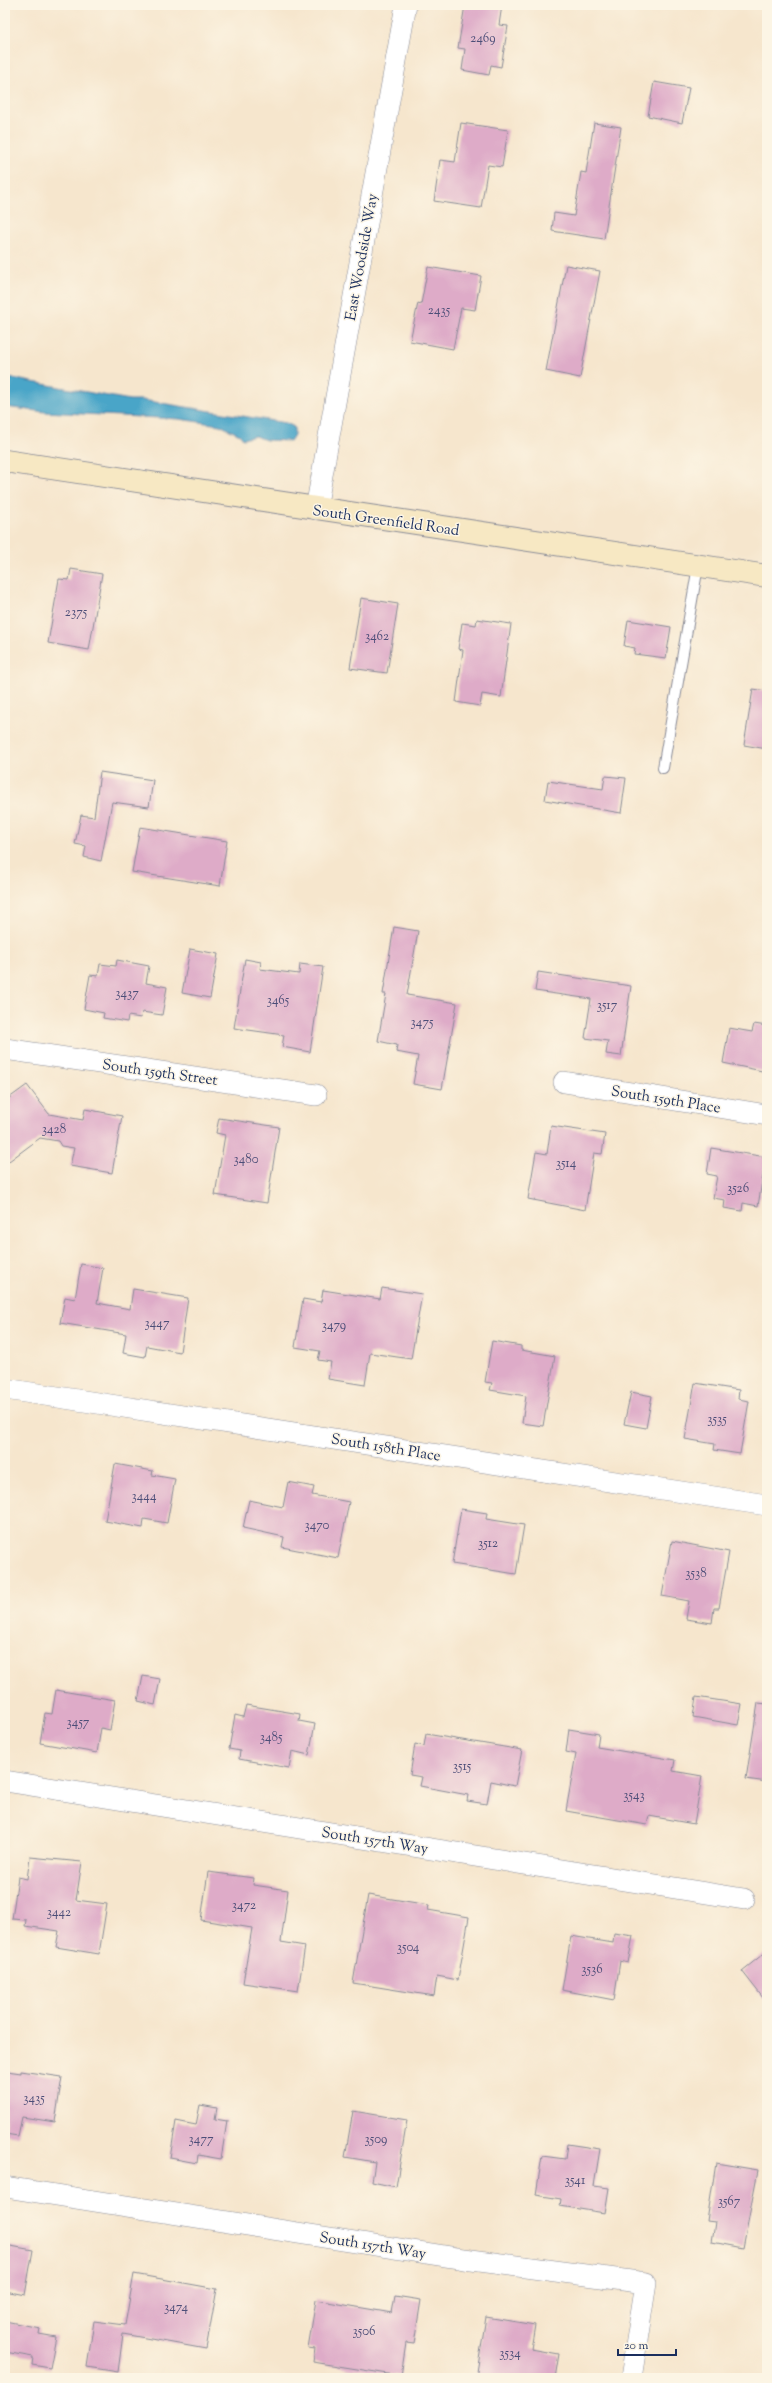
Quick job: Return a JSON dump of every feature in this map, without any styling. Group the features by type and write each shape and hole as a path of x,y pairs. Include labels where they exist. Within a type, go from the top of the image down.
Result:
{"main road":[{"name":"South Greenfield Road","path":"5,461 316,510 767,576"}],"street":[{"name":"East Woodside Way","path":"316,510 406,5"},
{"name":"South 159th Street","path":"5,1049 316,1096"},
{"name":"South 159th Place","path":"564,1082 767,1115"},
{"name":"South 158th Place","path":"5,1389 767,1505"},
{"name":"South 157th Way","path":"5,1781 744,1899"},
{"name":"South 157th Way","path":"5,2187 464,2259 646,2283 631,2378"}],"lane":[{"path":"663,768 698,566"}],"water":[{"path":"5,377 130,400 142,400 286,423 294,427 294,435 290,441 266,440 255,436 243,439 240,435 220,425 179,419 45,412 5,407"}],"building":[{"path":"465,5 502,5 499,25 508,26 501,67 491,65 489,75 462,70 465,49 458,48"},
{"path":"654,82 689,88 682,123 648,116"},
{"path":"461,123 508,130 502,167 488,165 481,208 434,201 440,160 455,162"},
{"path":"594,123 621,127 604,239 552,231 554,213 574,216 581,172 586,173"},
{"path":"566,265 600,271 580,378 546,371"},
{"path":"428,267 481,276 475,310 461,308 453,349 410,341 418,303 421,304"},
{"path":"71,569 102,574 89,650 48,643 59,579 69,580"},
{"path":"361,598 398,604 387,673 350,668"},
{"path":"477,619 511,624 501,697 482,694 480,706 456,702 463,650 458,649 462,623 476,625"},
{"path":"628,620 671,627 666,658 634,654 635,648 624,646"},
{"path":"753,689 767,691 767,749 744,745"},
{"path":"100,772 153,780 149,807 112,802 101,861 84,857 86,846 75,844 81,815 94,817"},
{"path":"605,776 626,778 621,813 545,800 548,781 603,789"},
{"path":"140,827 227,841 220,886 132,872"},
{"path":"394,927 418,931 407,995 457,1003 442,1089 413,1084 418,1056 396,1052 397,1045 378,1041 386,994 383,994"},
{"path":"190,949 218,954 210,998 182,993"},
{"path":"245,959 261,962 260,969 299,974 300,964 323,967 310,1052 282,1047 284,1035 234,1028"},
{"path":"117,960 149,966 146,983 167,987 162,1015 142,1012 141,1018 128,1016 127,1022 103,1018 104,1013 84,1009 90,975 98,976 100,964 116,966"},
{"path":"538,972 631,986 621,1056 606,1054 608,1041 585,1038 591,999 535,991"},
{"path":"754,1024 767,1026 767,1072 723,1063 729,1028 752,1032"},
{"path":"27,1085 49,1114 83,1120 85,1109 122,1116 112,1173 70,1166 74,1148 61,1146 58,1141 40,1138 5,1164 5,1101"},
{"path":"219,1118 279,1127 267,1203 215,1195 225,1135 216,1133"},
{"path":"551,1126 605,1134 602,1154 594,1153 585,1210 528,1199 536,1152 547,1154"},
{"path":"711,1148 766,1157 758,1206 743,1203 742,1211 724,1208 725,1200 713,1198 717,1176 707,1174"},
{"path":"81,1264 103,1268 97,1303 130,1309 133,1289 188,1298 180,1352 147,1346 145,1357 123,1353 126,1334 60,1323 65,1297 75,1299"},
{"path":"382,1288 422,1294 411,1359 370,1353 365,1385 328,1379 331,1362 318,1360 320,1351 295,1347 303,1299 321,1302 323,1290 380,1299"},
{"path":"492,1341 521,1346 521,1350 555,1356 543,1426 522,1423 526,1396 490,1390 492,1383 485,1382"},
{"path":"695,1383 739,1390 738,1399 749,1401 740,1454 714,1450 715,1444 685,1439"},
{"path":"631,1392 652,1396 646,1428 624,1424"},
{"path":"115,1464 153,1471 152,1475 175,1479 167,1523 144,1519 143,1528 105,1521"},
{"path":"288,1482 314,1487 312,1495 349,1502 338,1558 282,1547 284,1537 243,1528 249,1500 283,1507"},
{"path":"461,1509 487,1513 486,1519 524,1525 516,1574 452,1564"},
{"path":"672,1541 729,1552 719,1608 714,1608 712,1623 686,1619 689,1601 662,1596"},
{"path":"143,1676 160,1679 155,1705 138,1701"},
{"path":"56,1690 115,1700 110,1730 101,1728 97,1753 40,1743 45,1713 52,1714"},
{"path":"696,1697 742,1704 738,1725 693,1717"},
{"path":"758,1703 767,1704 767,1782 746,1779"},
{"path":"246,1705 300,1714 299,1721 315,1724 309,1755 292,1751 289,1768 239,1759 240,1751 229,1749 235,1715 243,1717"},
{"path":"569,1729 599,1734 597,1747 675,1760 673,1771 702,1776 694,1824 649,1816 647,1825 566,1811 576,1754 566,1752"},
{"path":"426,1734 522,1750 515,1786 491,1781 487,1804 467,1801 468,1795 420,1786 422,1777 410,1775 415,1744 424,1746"},
{"path":"30,1857 82,1862 76,1900 107,1904 99,1954 56,1947 59,1931 25,1926 26,1920 12,1919 18,1877 27,1879"},
{"path":"208,1872 254,1878 253,1885 288,1890 281,1942 305,1946 298,1991 243,1983 252,1928 201,1920"},
{"path":"368,1895 429,1905 428,1910 469,1917 458,1980 437,1976 434,1996 353,1983"},
{"path":"614,1933 633,1936 628,1963 620,1961 614,2000 562,1990 571,1936 613,1943"},
{"path":"767,1951 767,2003 742,1971"},
{"path":"7,2071 21,2073 21,2071 62,2077 55,2122 22,2117 18,2136 5,2134"},
{"path":"200,2105 217,2108 215,2119 227,2121 221,2159 198,2155 197,2163 170,2158 176,2121 196,2125"},
{"path":"353,2111 407,2120 396,2187 372,2182 375,2162 345,2157"},
{"path":"567,2144 600,2149 594,2186 609,2188 605,2213 560,2206 561,2199 536,2195 542,2156 565,2159"},
{"path":"716,2163 758,2170 743,2248 712,2242 715,2222 707,2221"},
{"path":"5,2245 33,2250 25,2295 5,2291"},
{"path":"134,2274 217,2289 206,2349 123,2334 118,2372 87,2367 94,2321 125,2325"},
{"path":"395,2296 421,2300 414,2344 406,2343 401,2376 313,2362 315,2349 308,2348 316,2300 392,2313"},
{"path":"486,2317 535,2325 531,2349 559,2354 555,2378 476,2378"},
{"path":"5,2321 40,2328 39,2334 56,2337 50,2368 32,2365 33,2357 5,2352"}]}
